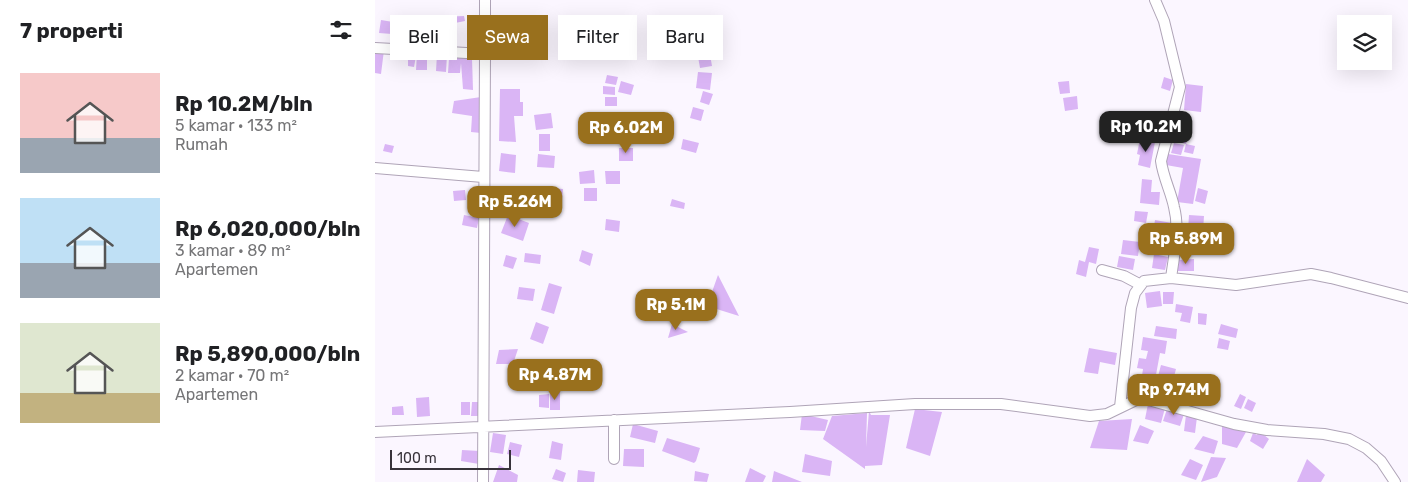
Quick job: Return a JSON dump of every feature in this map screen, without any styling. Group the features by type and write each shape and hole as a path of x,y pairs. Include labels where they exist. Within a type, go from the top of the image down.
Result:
{"street":[{"path":"485,0 485,15"},
{"path":"1155,0 1164,21 1180,87 1161,161 1175,208 1177,225 1171,278"},
{"path":"375,48 467,53"},
{"path":"483,482 485,60"},
{"path":"375,168 483,177"},
{"path":"1102,270 1124,276 1141,285"},
{"path":"1120,407 1131,308 1135,293 1144,281 1171,278 1236,285 1311,274 1408,298"},
{"path":"375,432 790,412 915,404 1001,404 1090,416 1107,414 1136,400 1154,400 1234,424 1267,430 1324,434 1349,439 1366,448 1381,461 1395,482"},
{"path":"614,420 614,458"}],"building":[{"path":"457,16 464,16 465,21 457,23"},
{"path":"381,20 390,22 390,34 379,33"},
{"path":"375,50 384,50 381,74 375,73"},
{"path":"467,58 467,60 472,60 473,90 463,89 461,63 460,73 448,73 449,60"},
{"path":"408,60 415,60 414,67 408,66"},
{"path":"417,60 427,60 427,70 416,70"},
{"path":"437,60 447,60 446,72 436,71"},
{"path":"699,60 711,60 712,66 700,68"},
{"path":"698,72 712,73 710,90 696,88"},
{"path":"607,75 618,77 616,85 605,83"},
{"path":"1164,77 1173,80 1170,91 1161,88"},
{"path":"621,81 634,85 631,95 618,92"},
{"path":"1069,81 1070,93 1060,94 1058,82"},
{"path":"1186,84 1203,86 1201,112 1184,110"},
{"path":"603,86 615,87 615,95 603,94"},
{"path":"500,89 520,89 520,102 523,102 523,116 514,116 516,142 499,141"},
{"path":"703,91 713,94 709,105 700,102"},
{"path":"1077,96 1078,109 1065,111 1063,98"},
{"path":"481,97 481,133 471,132 472,116 452,113 454,101"},
{"path":"605,97 617,97 617,106 605,106"},
{"path":"693,107 704,110 701,121 690,118"},
{"path":"551,113 553,128 536,130 534,115"},
{"path":"1177,127 1190,131 1186,144 1174,141"},
{"path":"539,134 550,134 550,151 539,151"},
{"path":"683,139 699,143 696,153 681,149"},
{"path":"1140,139 1155,142 1150,168 1138,165 1140,155 1137,154"},
{"path":"1174,143 1184,145 1181,155 1171,153"},
{"path":"385,144 394,146 392,153 383,151"},
{"path":"1186,144 1195,146 1193,154 1184,152"},
{"path":"619,148 633,148 633,161 619,161"},
{"path":"501,153 516,155 515,173 499,171"},
{"path":"538,154 555,156 554,168 537,167"},
{"path":"1168,154 1201,159 1193,204 1177,202 1183,168 1166,165"},
{"path":"594,170 595,183 580,184 579,172"},
{"path":"605,171 620,171 620,184 606,184"},
{"path":"1142,179 1152,180 1151,192 1160,192 1159,205 1140,203"},
{"path":"550,188 563,189 562,199 548,198"},
{"path":"584,188 597,188 597,201 584,201"},
{"path":"1198,188 1208,191 1205,204 1195,201"},
{"path":"465,190 466,200 454,201 453,191"},
{"path":"672,199 685,203 684,209 670,206"},
{"path":"1135,211 1148,212 1146,223 1134,221"},
{"path":"464,215 479,218 477,228 462,225"},
{"path":"508,215 529,223 523,241 501,233"},
{"path":"1189,215 1204,216 1203,231 1188,230"},
{"path":"606,219 620,221 619,232 605,230"},
{"path":"1155,220 1172,223 1170,235 1153,233"},
{"path":"1146,236 1159,238 1157,249 1144,246"},
{"path":"1123,240 1140,242 1138,256 1121,254"},
{"path":"1089,247 1099,249 1096,264 1089,262 1086,277 1076,274 1079,260 1085,262"},
{"path":"582,250 593,254 590,266 579,261"},
{"path":"525,253 541,255 540,264 524,262"},
{"path":"1154,254 1168,257 1165,270 1152,268"},
{"path":"506,255 517,258 513,269 503,266"},
{"path":"1119,256 1135,259 1133,270 1117,267"},
{"path":"1194,259 1194,271 1177,271 1177,260"},
{"path":"718,275 739,316 707,306"},
{"path":"549,283 562,287 554,314 541,310"},
{"path":"519,287 535,289 533,301 517,299"},
{"path":"1160,291 1162,306 1147,308 1145,293"},
{"path":"1163,292 1174,292 1173,304 1163,304"},
{"path":"1176,304 1193,307 1190,323 1180,321 1182,313 1175,312"},
{"path":"1198,313 1207,314 1206,325 1198,324"},
{"path":"536,322 549,327 543,344 530,339"},
{"path":"672,324 688,332 668,338"},
{"path":"1221,324 1238,329 1236,338 1218,334"},
{"path":"1156,326 1177,329 1176,339 1154,336"},
{"path":"1143,337 1167,341 1165,354 1160,353 1153,391 1140,389 1143,369 1137,368 1139,358 1146,359 1148,351 1141,350"},
{"path":"1219,338 1230,341 1228,350 1217,348"},
{"path":"1089,348 1117,353 1115,365 1100,362 1098,374 1084,372"},
{"path":"518,349 513,364 496,364 499,350"},
{"path":"1161,365 1176,369 1171,388 1156,384"},
{"path":"1191,379 1206,382 1203,397 1188,395"},
{"path":"550,392 560,392 560,410 550,410"},
{"path":"549,394 549,408 539,407 539,395"},
{"path":"1240,394 1246,397 1241,409 1234,406"},
{"path":"429,397 430,416 417,417 416,398"},
{"path":"1248,399 1256,403 1252,412 1244,408"},
{"path":"461,402 470,402 470,415 461,415"},
{"path":"472,402 481,402 481,416 471,416"},
{"path":"1148,404 1165,408 1161,423 1145,419"},
{"path":"403,406 404,415 392,415 392,407"},
{"path":"1168,406 1185,411 1180,426 1163,421"},
{"path":"915,409 942,412 930,456 906,448"},
{"path":"869,411 871,415 890,415 882,465 865,466 865,469 823,439 832,416 867,413 866,447"},
{"path":"802,414 828,420 825,431 800,430"},
{"path":"1186,415 1197,417 1195,433 1184,431"},
{"path":"1132,419 1127,450 1090,448 1099,421"},
{"path":"633,424 658,431 655,443 630,437"},
{"path":"1140,425 1154,431 1148,444 1133,441"},
{"path":"1222,426 1246,432 1237,448 1222,444"},
{"path":"1259,431 1269,439 1263,449 1250,441 1253,433 1257,435"},
{"path":"493,433 506,435 503,454 490,452"},
{"path":"1203,436 1218,441 1214,454 1194,449"},
{"path":"667,438 700,448 696,461 694,463 662,451"},
{"path":"552,441 563,444 561,460 549,458"},
{"path":"510,442 522,445 519,457 507,454"},
{"path":"624,449 644,449 644,467 623,466"},
{"path":"462,450 480,451 479,464 461,461"},
{"path":"805,454 832,461 830,476 802,472"},
{"path":"1211,457 1226,458 1217,477 1201,482"},
{"path":"1190,459 1203,465 1196,480 1181,475"},
{"path":"1307,459 1325,475 1321,482 1297,482"},
{"path":"499,465 518,475 517,482 493,482"},
{"path":"750,468 766,476 763,482 745,482"},
{"path":"556,469 566,473 563,482 552,479"},
{"path":"578,470 595,472 594,482 577,482"},
{"path":"695,471 709,474 707,482 694,481"},
{"path":"774,471 802,482 772,482"}]}
